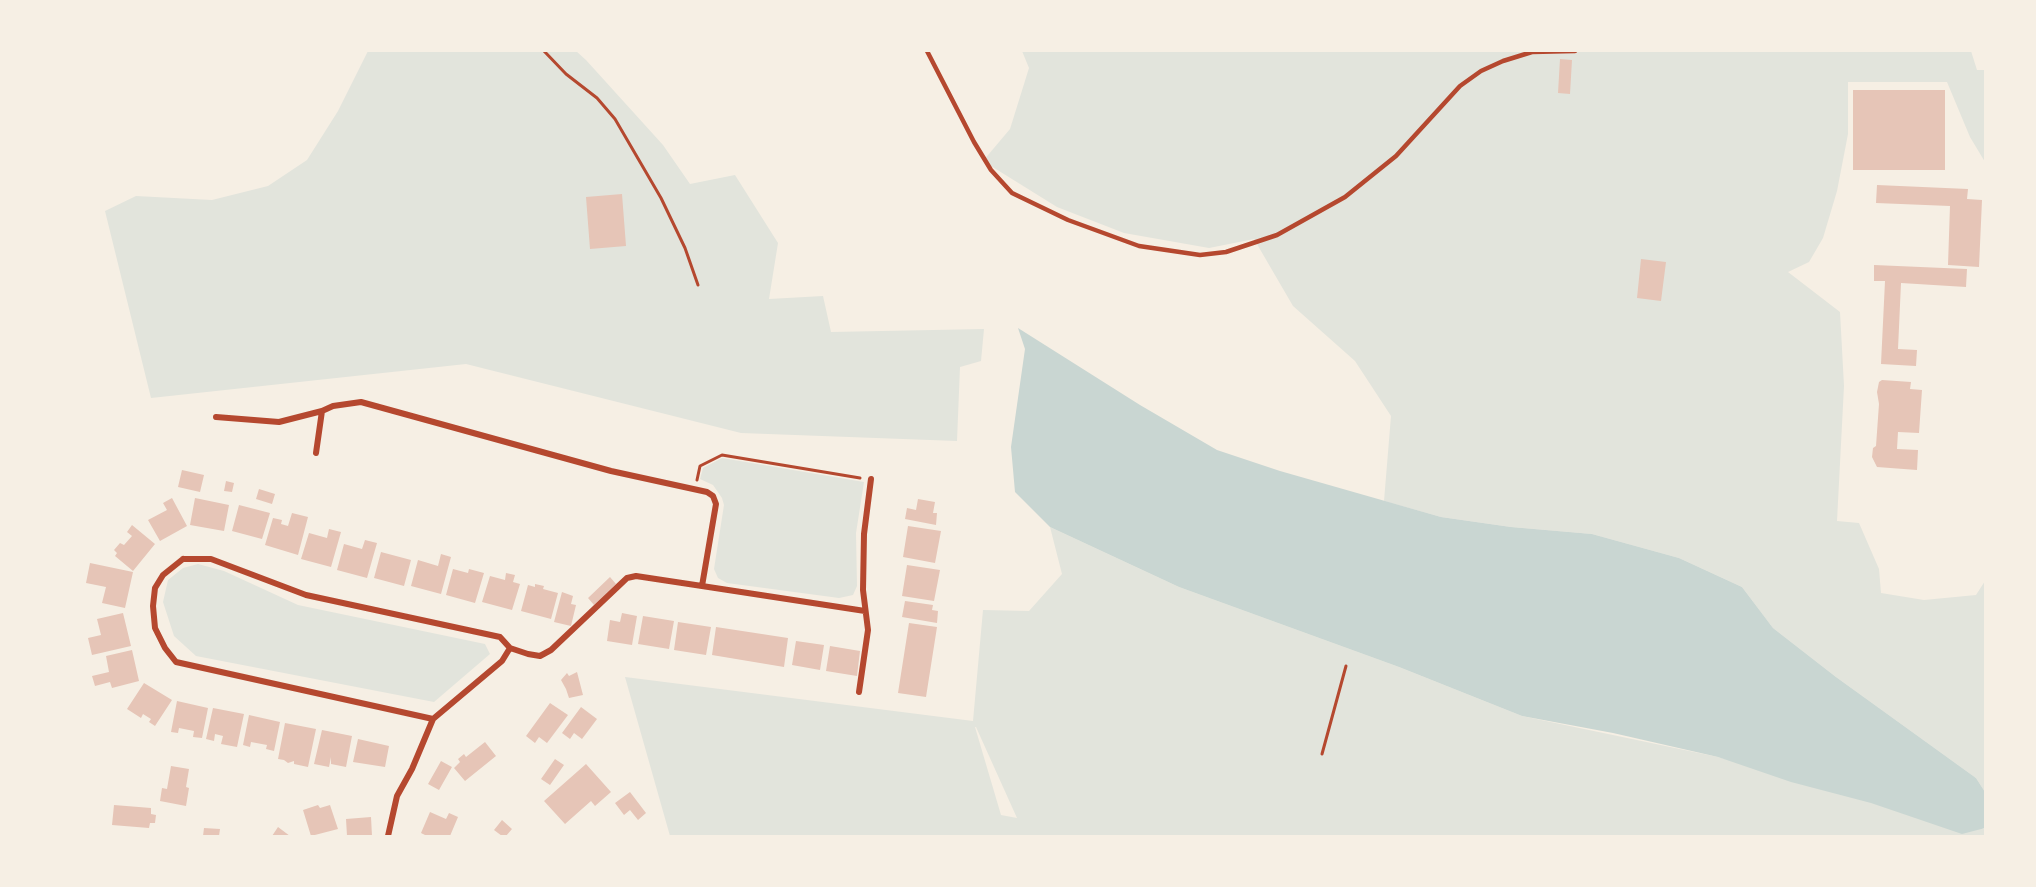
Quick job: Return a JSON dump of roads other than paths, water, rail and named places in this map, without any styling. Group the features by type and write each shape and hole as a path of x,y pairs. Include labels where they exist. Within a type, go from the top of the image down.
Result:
{"street":[{"path":"216,417 279,422 347,403 361,402 611,471 695,489 713,496 716,504 702,585"},
{"path":"316,453 322,411"},
{"path":"859,692 868,630 863,590 864,534 871,479"},
{"path":"433,719 176,662 165,648 155,628 153,606 155,588 163,575 183,559 211,559 306,594 500,637 510,648 540,656 551,650 621,582 636,576 865,611"},
{"path":"388,836 398,796 433,719 502,661 510,648"}],"lane":[{"path":"927,51 974,142 991,170 1012,193 1068,220 1139,246 1200,255 1226,252 1277,236 1345,197 1396,156 1460,86 1481,71 1503,60 1532,52 1575,51"}]}
